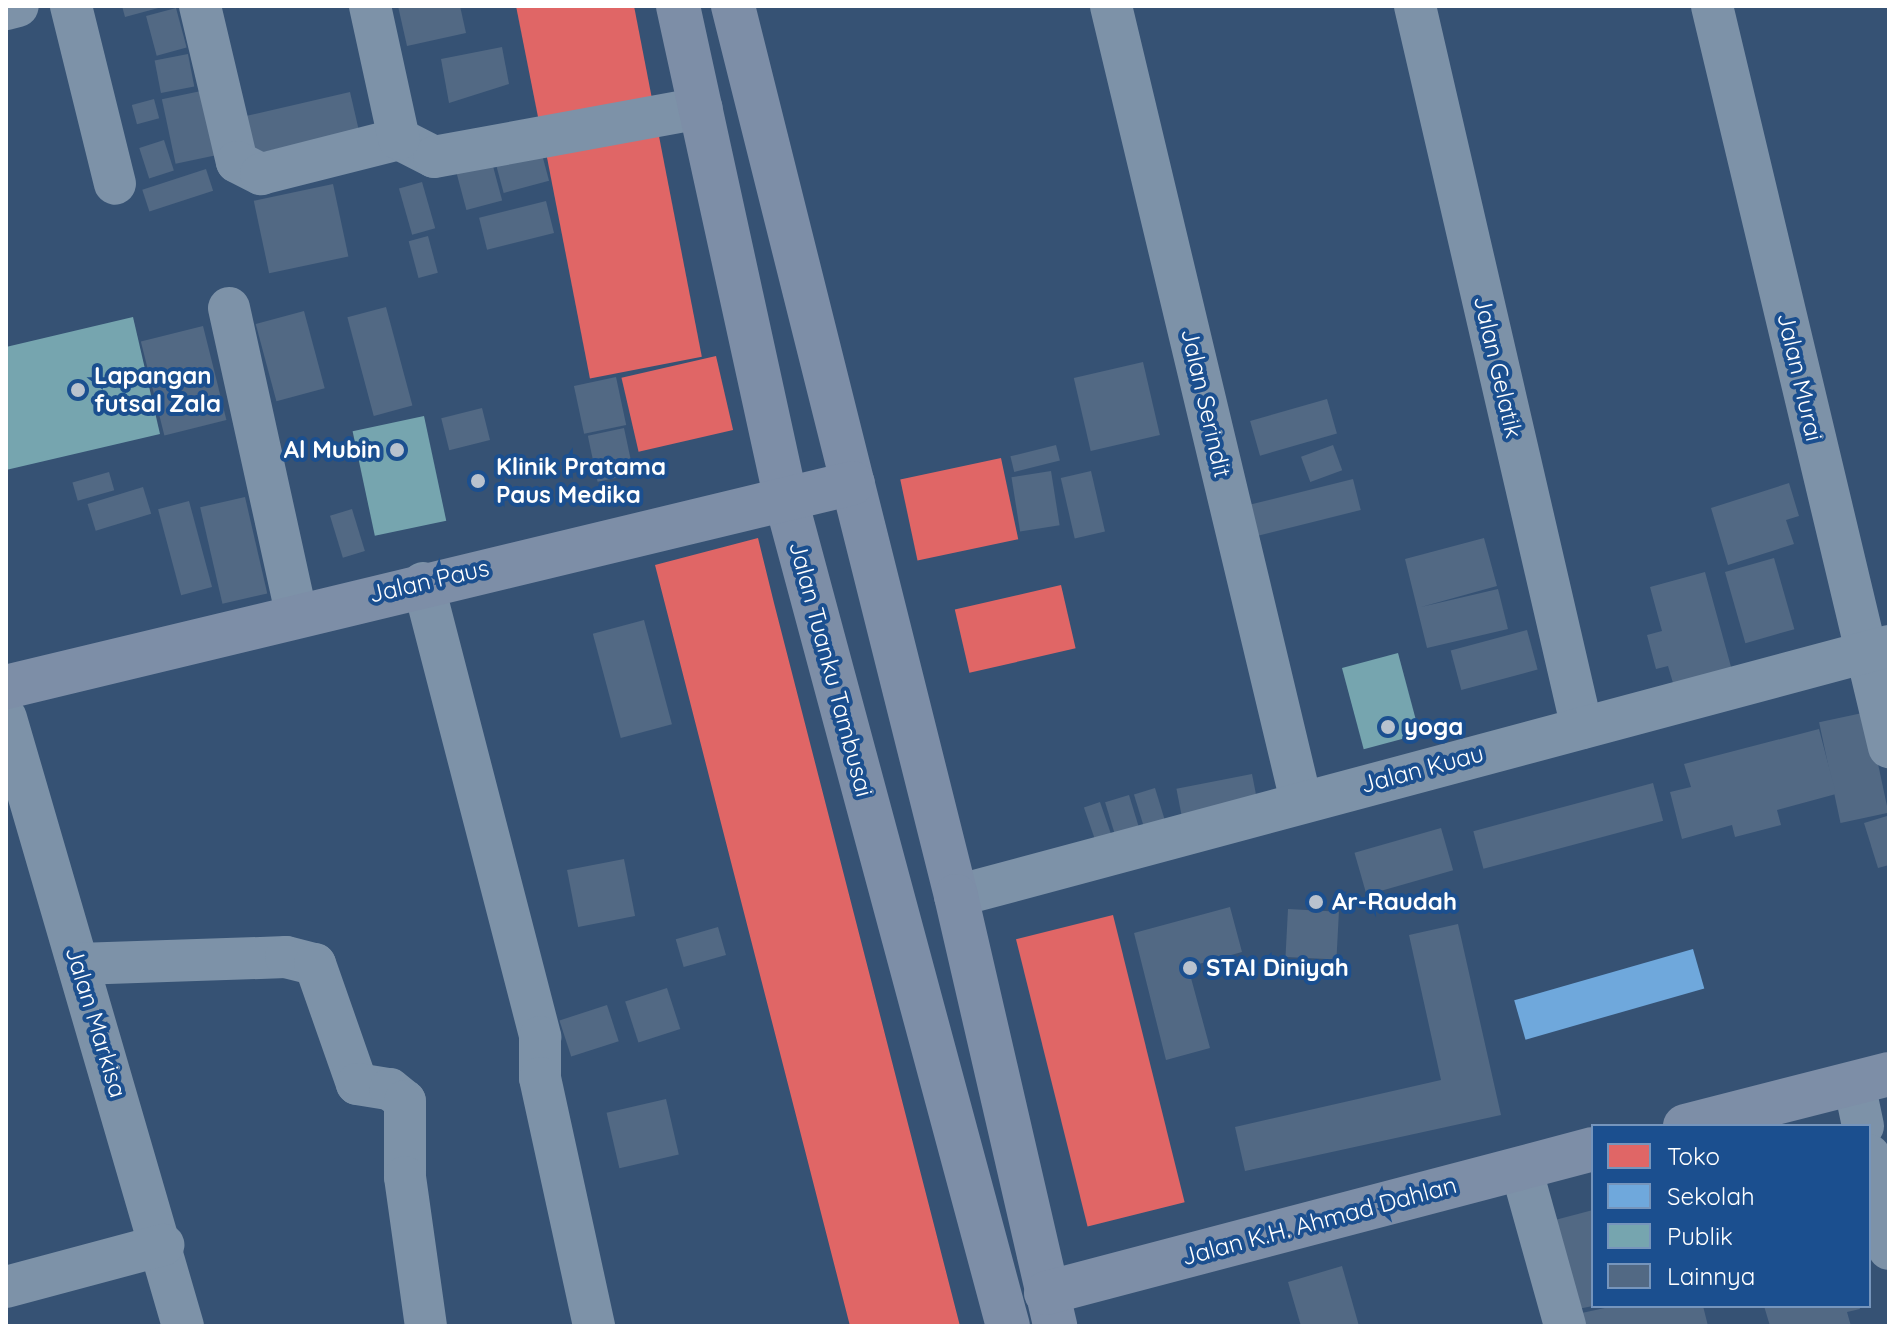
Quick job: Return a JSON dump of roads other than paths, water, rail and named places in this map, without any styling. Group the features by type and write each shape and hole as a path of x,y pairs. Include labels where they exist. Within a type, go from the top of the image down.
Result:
{"main road":[{"name":"Jalan Tuanku Tambusai","path":"678,6 786,500 1008,1326"},
{"path":"733,6 956,896 1050,1310"},
{"name":"Jalan Paus","path":"6,687 296,612 853,483"},
{"path":"1693,1124 1871,1078"},
{"name":"Jalan K.H. Ahmad Dahlan","path":"1050,1310 1591,1150"}],"street":[{"path":"6,9 18,6"},
{"path":"71,6 115,184"},
{"path":"200,6 237,162 261,174 399,139 434,157 702,108"},
{"path":"370,6 399,139"},
{"name":"Jalan Serindit","path":"1111,6 1301,801"},
{"name":"Jalan Gelatik","path":"1415,6 1582,728"},
{"name":"Jalan Murai","path":"1712,6 1877,648 1889,747"},
{"path":"229,308 296,612"},
{"path":"423,583 540,1037 543,1093 594,1326"},
{"name":"Jalan Kuau","path":"956,896 1877,648"},
{"name":"Jalan Markisa","path":"6,718 163,1245 183,1326"},
{"path":"78,964 286,957 315,964 357,1084 390,1089 405,1101 405,1177 426,1326"},
{"path":"1863,1124 1871,1078"},
{"path":"1871,1164 1889,1249"},
{"path":"1521,1168 1565,1326"},
{"path":"6,1287 163,1245"}],"place":[{"name":"Lapangan futsal Zala","path":"78,390"},
{"name":"Al Mubin","path":"397,450"},
{"name":"Klinik Pratama Paus Medika","path":"478,481"},
{"name":"yoga","path":"1388,727"},
{"name":"Ar-Raudah","path":"1316,902"},
{"name":"STAI Diniyah","path":"1190,968"}]}
